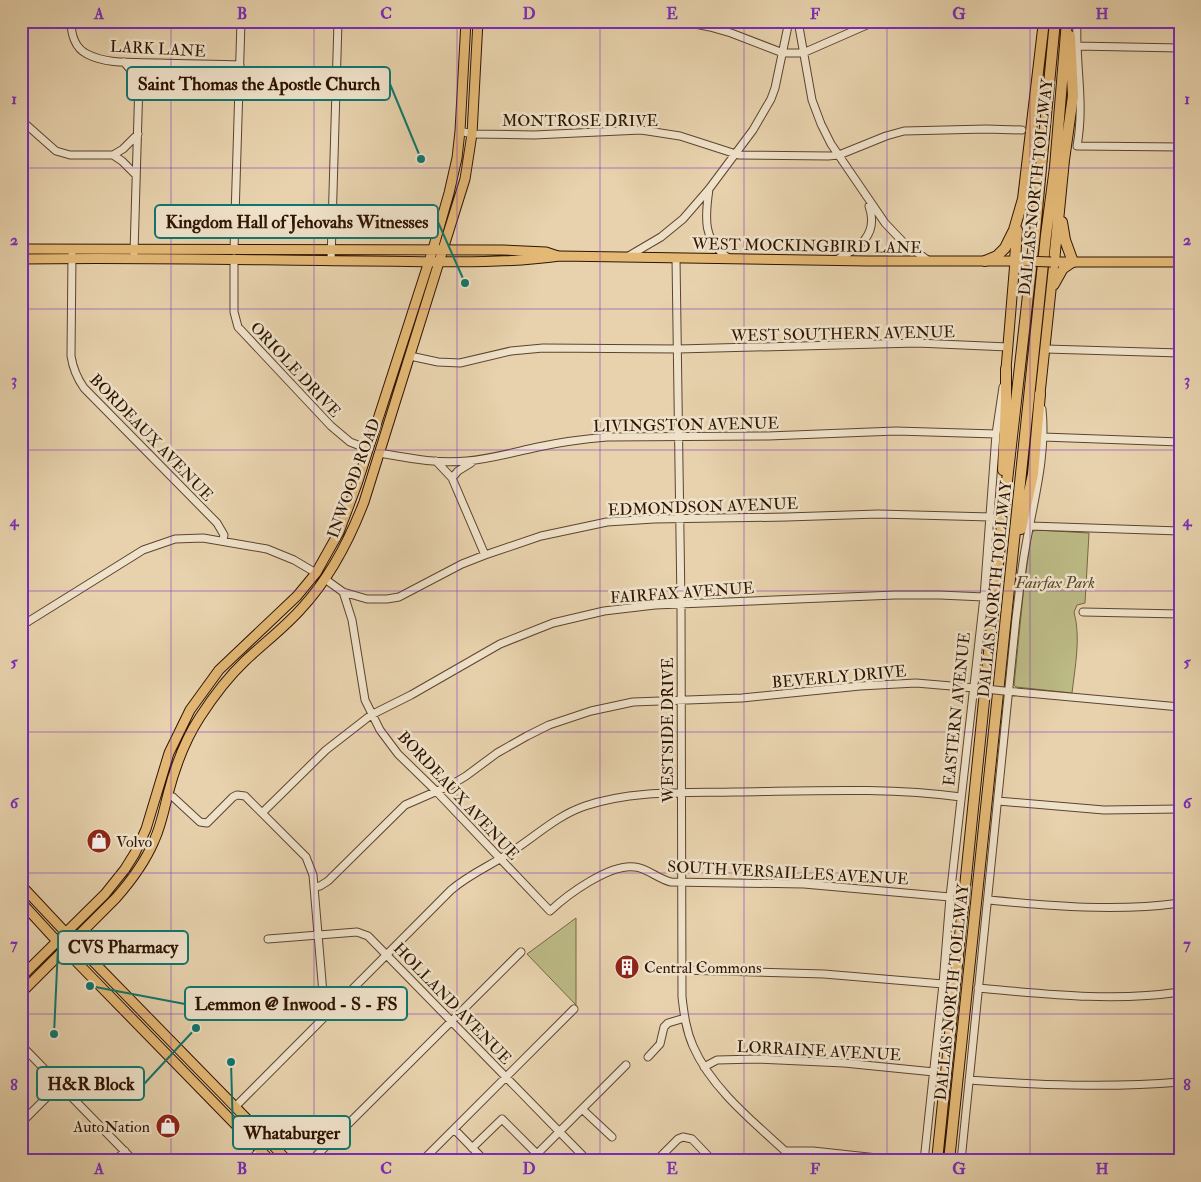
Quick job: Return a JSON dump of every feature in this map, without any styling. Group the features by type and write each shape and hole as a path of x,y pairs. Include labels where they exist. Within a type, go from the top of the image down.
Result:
{"highway":[{"path":"985,261 1002,252 1018,219 1023,198 1044,21"},
{"name":"DALLAS NORTH TOLLWAY","path":"937,1161 1002,525 1034,242 1055,21"},
{"path":"1053,262 1073,96 1068,21"},
{"name":"DALLAS NORTH TOLLWAY","path":"949,1161 1046,235 1055,167 1068,21"},
{"path":"1060,206 1065,240 1073,262"},
{"path":"1018,219 1019,261"},
{"path":"1002,525 1006,369"},
{"path":"1012,571 1033,474 1040,394"}],"main road":[{"name":"INWOOD ROAD","path":"21,977 119,878 135,853 149,821 169,753 180,728 194,704 219,670 289,605 316,573 344,520 433,249 454,176 460,131 466,21"},
{"name":"INWOOD ROAD","path":"21,993 130,882 145,859 158,832 178,762 190,734 209,704 227,681 317,591 335,564 354,527 466,180 472,134 478,21"},
{"name":"WEST MOCKINGBIRD LANE","path":"21,249 134,248 331,261 494,261 560,256 1180,262"},
{"name":"WEST MOCKINGBIRD LANE","path":"21,259 134,258 331,249 546,252 560,256"},
{"name":"EASTERN AVENUE","path":"1006,369 1019,261"},
{"path":"1040,394 1046,349 1053,262"},
{"path":"1051,292 1061,272 1073,262"},
{"path":"368,449 379,452"},
{"path":"321,564 322,575 325,579"},
{"path":"316,573 317,591"},
{"path":"180,728 190,734"},
{"path":"158,786 169,792"},
{"path":"135,853 145,859"},
{"path":"23,890 288,1161"},
{"path":"21,902 65,950 271,1161"},
{"path":"116,1002 124,993"},
{"path":"144,1030 153,1022"},
{"path":"226,1115 236,1106"},
{"path":"260,1150 269,1141"}],"street":[{"name":"LARK LANE","path":"71,21 71,29 78,47 86,54 98,58 144,63 240,65"},
{"name":"ORIOLE DRIVE","path":"241,21 234,254 234,312 238,327 330,426 350,442 368,449"},
{"path":"331,261 338,21"},
{"path":"680,21 731,33 783,53 803,53 876,21"},
{"path":"627,258 672,229 710,189 753,130 771,98 778,76 789,21"},
{"path":"798,21 810,89 818,117 839,155 867,198 894,233 929,261"},
{"path":"1077,21 1076,46 1081,119 1077,146 1180,147"},
{"path":"1076,46 1180,48"},
{"path":"124,62 139,80"},
{"path":"134,258 139,80 144,63"},
{"path":"21,120 56,151 64,154 112,155 122,161 136,175"},
{"name":"MONTROSE DRIVE","path":"460,131 472,134 556,135 642,130 680,136 734,154 839,155 886,136 904,131 1022,130"},
{"path":"112,155 123,149 138,134"},
{"path":"710,189 706,209 708,234 719,252 730,259"},
{"path":"836,260 855,250 861,245 868,234 872,218 867,198"},
{"name":"BORDEAUX AVENUE","path":"72,248 71,356 73,368 78,379 84,388 217,524 224,535 223,540"},
{"name":"WESTSIDE DRIVE","path":"676,258 680,518 682,997 685,1018 693,1046 716,1084 796,1161"},
{"name":"WEST SOUTHERN AVENUE","path":"410,356 438,362 460,363 511,352 543,348 678,349 908,343 1008,347"},
{"path":"1046,349 1180,353"},
{"name":"EASTERN AVENUE","path":"924,1161 943,984 950,896 975,688 991,517 996,434 1006,369"},
{"path":"961,1161 978,988 989,900 1007,691 1022,571 1038,484 1043,437 1040,394"},
{"name":"LIVINGSTON AVENUE","path":"379,452 436,461 476,460 586,439 633,436 786,436 896,431 996,434"},
{"path":"1043,437 1180,442"},
{"path":"452,478 458,471 476,460"},
{"path":"436,461 452,478 485,555"},
{"name":"EDMONDSON AVENUE","path":"343,592 367,599 387,600 400,597 462,564 533,538 580,527 635,519 787,518 878,514 991,517"},
{"path":"1030,526 1180,531"},
{"path":"21,626 138,553 175,539 223,540 280,553 316,573"},
{"path":"325,579 343,592"},
{"name":"BORDEAUX AVENUE","path":"343,592 352,620 363,692 371,715 380,730 398,754 436,791 550,911"},
{"name":"FAIRFAX AVENUE","path":"263,812 326,750 371,715 411,695 500,644 537,628 604,611 634,607 895,595 940,594 984,597"},
{"path":"1083,612 1180,614"},
{"name":"BEVERLY DRIVE","path":"314,887 328,881 405,805 466,776 497,753 556,722 591,710 619,704 647,701 742,698 916,683 1180,707"},
{"path":"236,1106 461,881 470,874 512,852 550,824 585,806 628,796 680,794 896,790 961,797"},
{"path":"169,792 204,824 208,824 233,797 237,795 246,796 306,857 311,869 314,887 324,1017"},
{"path":"998,801 1104,810 1180,809"},
{"name":"SOUTH VERSAILLES AVENUE","path":"550,911 566,896 582,886 629,866 637,867 661,880 681,882 804,884 950,896"},
{"path":"989,900 1060,907 1110,908 1180,903"},
{"name":"HOLLAND AVENUE","path":"268,939 357,932 368,936 588,1161"},
{"path":"311,1161 521,952"},
{"path":"681,970 824,974 943,984"},
{"path":"978,988 1092,997 1180,992"},
{"path":"422,1161 574,1009"},
{"path":"648,1057 660,1044 664,1027 668,1023 685,1018"},
{"path":"21,1045 134,1161"},
{"name":"LORRAINE AVENUE","path":"704,1066 717,1060 757,1060 844,1063 934,1072"},
{"path":"530,1161 626,1065"},
{"path":"969,1080 1015,1084 1083,1086 1180,1082"},
{"path":"21,1123 60,1084"},
{"path":"582,1108 612,1137"},
{"path":"472,1148 502,1118 536,1154"},
{"path":"454,1129 485,1161"},
{"path":"656,1161 678,1139 683,1137 692,1139 713,1161"},
{"path":"250,1161 260,1150"},
{"path":"115,1161 125,1151"},
{"path":"786,1151 813,1151 905,1161"},
{"path":"429,1154 435,1161"}],"green space":[{"name":"Fairfax Park","path":"1036,530 1089,533 1085,603 1077,605 1074,612 1077,642 1072,693 1016,687 1014,685 1031,536 1032,532"},
{"path":"576,918 576,1005 527,954"}],"place":[{"name":"Saint Thomas the Apostle Church","path":"421,159"},
{"name":"Kingdom Hall of Jehovahs Witnesses","path":"465,283"},
{"name":"Volvo","path":"99,841"},
{"name":"Central Commons","path":"627,967"},
{"name":"Lemmon @ Inwood - S - FS","path":"90,986"},
{"name":"H&R Block","path":"196,1028"},
{"name":"CVS Pharmacy","path":"54,1034"},
{"name":"Whataburger","path":"231,1062"},
{"name":"AutoNation","path":"168,1126"}]}
